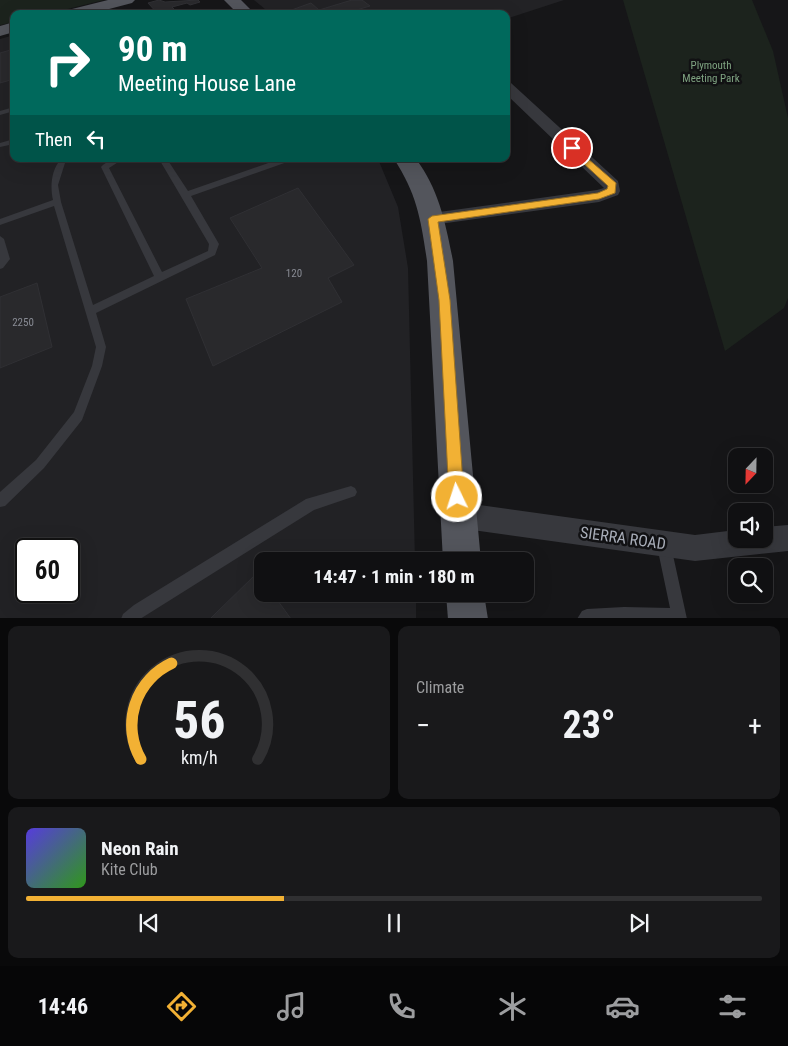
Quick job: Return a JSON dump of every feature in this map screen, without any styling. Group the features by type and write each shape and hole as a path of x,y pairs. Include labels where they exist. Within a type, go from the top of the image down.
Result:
{"main road":[{"path":"86,10 127,0"},
{"path":"232,0 243,10"},
{"path":"408,162 424,192 432,219 444,300 461,552"},
{"path":"467,602 468,618"}],"street":[{"path":"432,219 599,196 612,190 612,186 510,90"},
{"name":"SIERRA ROAD","path":"458,515 695,548 788,538"}],"lane":[{"path":"0,501 40,464 78,416 97,366 100,347 57,202 54,185 62,162"},
{"path":"114,162 105,168 160,278"},
{"path":"90,311 212,253 214,244 166,162"},
{"path":"186,195 279,162"},
{"path":"0,222 57,202"},
{"path":"0,239 5,259 0,265"},
{"path":"128,618 310,504 351,492"},
{"path":"584,618 587,616 624,614 680,617 664,544"}],"shaded area":[{"path":"254,0 564,0 510,18 510,10 266,10"},
{"path":"10,36 10,162 379,162 398,207 408,268 415,552 254,552 254,602 416,602 416,618 0,618 0,39"}],"green space":[{"path":"0,0 104,0 63,10 10,10 10,23 0,25"},
{"name":"Plymouth Meeting Park","path":"623,0 752,0 773,51 788,118 788,298 784,308 725,351"}],"building":[{"path":"159,0 165,2 198,0 200,2 172,7 175,10 154,10 148,3"},
{"path":"352,0 362,0 370,6 356,10 319,10"},
{"path":"311,3 319,10 292,10"},
{"path":"10,50 10,80 0,83 0,53"},
{"path":"298,188 354,265 328,278 342,302 213,366 186,299 262,268 230,218"},
{"path":"37,283 52,347 0,368 0,297"},
{"path":"254,576 254,602 279,602 290,618 211,618"}],"route":[{"path":"457,497 444,300 440,261 432,219 599,196 612,190 612,186 572,148"}]}
